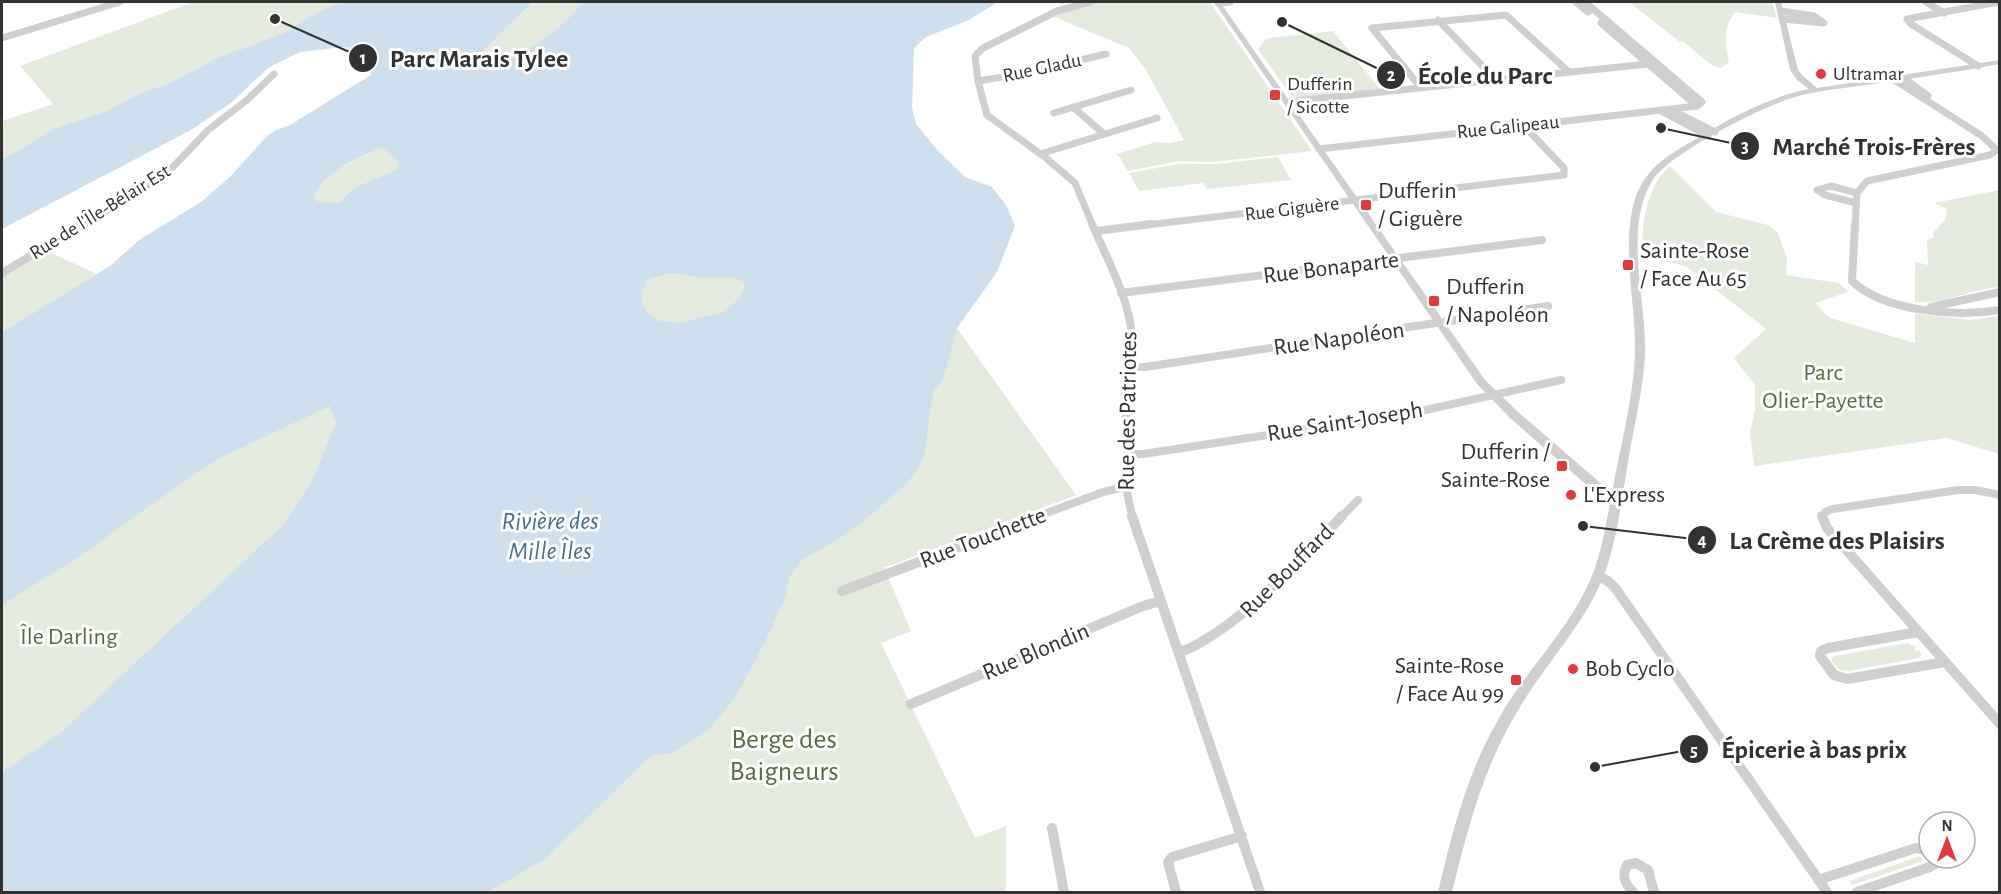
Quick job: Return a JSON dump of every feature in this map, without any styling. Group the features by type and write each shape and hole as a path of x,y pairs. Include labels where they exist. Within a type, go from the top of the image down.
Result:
{"street":[{"path":"2,38 120,2"},
{"name":"Rue des Patriotes","path":"1090,2 1057,11 980,51 974,60 978,81 987,115 1075,183 1121,293 1132,334 1125,405 1128,454 1125,487 1127,504 1260,892"},
{"path":"1218,2 1230,2"},
{"path":"1218,2 1396,260 1493,395 1602,492 1616,501"},
{"path":"1576,2 1697,106 1702,104 1585,2"},
{"path":"1778,2 1794,70 1815,90"},
{"path":"1926,2 1944,13"},
{"path":"1978,66 1914,26 1907,19 1998,2"},
{"path":"1586,10 1595,9"},
{"path":"1780,10 1812,15 1824,23 1783,19"},
{"path":"1421,88 1371,28 1495,14 1507,15 1569,72"},
{"path":"1438,20 1496,80"},
{"name":"Rue Gladu","path":"978,81 1021,74 1106,54"},
{"path":"1444,892 1467,802 1485,759 1517,699 1577,616 1598,576 1616,501 1639,365 1640,337 1634,254 1640,199 1647,181 1658,167 1711,134 1768,103 1815,90 2000,62"},
{"path":"1287,102 1657,63"},
{"name":"Rue de l'Île-Bélair Est","path":"2,273 141,190 172,168 208,130 247,100 274,74"},
{"path":"1904,78 1948,113"},
{"path":"1893,79 1990,142 1996,152 1875,178 1862,184 1857,192 1852,279 1866,293 1914,306 1959,314 2000,310"},
{"path":"1054,112 1131,90"},
{"name":"Rue Galipeau","path":"1319,149 1697,106"},
{"path":"1073,107 1104,134"},
{"path":"1672,110 1711,134"},
{"path":"1661,111 1711,134"},
{"path":"1040,154 1157,117"},
{"name":"Rue Giguère","path":"1097,231 1564,175 1564,168 1524,126"},
{"path":"1856,203 1826,195 1817,190 1831,185 1857,192"},
{"name":"Rue Bonaparte","path":"1121,293 1542,240"},
{"path":"1914,306 1942,306 2000,292"},
{"name":"Rue Napoléon","path":"1130,367 1145,367 1441,324 1548,306"},
{"name":"Rue Saint-Joseph","path":"1128,454 1143,454 1393,417 1561,380"},
{"name":"Rue Touchette","path":"842,591 1104,492 1125,487"},
{"path":"2000,495 1976,490 1958,490 1833,509 1823,513 1823,521 1827,528 2000,724"},
{"name":"Rue Bouffard","path":"1179,652 1191,648 1233,623 1258,603 1358,500"},
{"path":"1598,576 1608,581 1620,596 1827,892"},
{"name":"Rue Blondin","path":"911,704 1143,606 1161,601"},
{"path":"1918,632 1828,648 1821,651 1820,656 1834,675 1847,679 1945,662"},
{"path":"1052,828 1064,892"},
{"path":"1176,892 1168,862 1172,857 1242,836"},
{"path":"1818,880 1917,848"},
{"path":"1633,892 1625,883 1624,874 1627,865 1636,863 1648,870 1654,892"},
{"path":"1857,892 1921,870"}],"green space":[{"path":"193,2 352,2 290,36 253,45 218,58 174,81 141,93 104,112 56,128 2,160 2,121 53,104 20,66"},
{"path":"533,2 582,2 550,35 536,44 508,56 478,55"},
{"path":"1096,2 1210,2 1312,151 1213,162 1179,161 1128,171 1117,154 1155,142 1170,143 1184,140 1146,70 1129,48 1052,16"},
{"path":"1629,2 1772,2 1777,18 1735,12 1726,30 1729,62 1721,68 1713,66"},
{"path":"1333,31 1380,89 1299,98 1291,96 1258,49 1269,38"},
{"path":"382,148 397,160 399,168 354,188 339,203 319,202 313,196 334,172"},
{"path":"1278,157 1291,180 1207,189 1203,183 1139,191 1129,173 1179,164 1216,164"},
{"name":"Parc Olier-Payette","path":"1670,166 1716,212 1768,225 1778,233 1787,259 1786,275 1839,283 1848,292 1815,303 1830,318 1915,343 1915,314 1970,320 1999,316 1999,454 1947,438 1754,466 1750,433 1755,410 1755,385 1734,358 1766,329 1687,267 1642,254 1647,206 1655,184"},
{"name":"Parc Olier-Payette","path":"1999,190 1999,287 1936,301 1915,302 1915,262 1928,265 1927,240 1934,237 1933,233 1945,220 1947,209 1934,203"},
{"path":"45,250 97,274 2,332 2,273"},
{"path":"685,250 745,283 740,298 724,313 678,323 656,320 646,311 642,299 646,279 671,273"},
{"name":"Berge des Baigneurs","path":"957,328 1076,495 884,568 911,631 881,643 975,838 1006,826 1006,892 465,892 926,370"},
{"name":"Île Darling","path":"339,391 360,414 330,483 2,791 2,594 188,465"},
{"path":"1908,643 1917,648 1914,648 1916,651 1920,651 1919,658 1848,671 1840,670 1832,662 1832,657 1835,656"},
{"path":"1917,857 1917,863 1852,885 1849,881"}],"water":[{"name":"Rivière des Mille Îles","path":"343,2 533,2 479,55 493,58 522,52 536,44 562,24 582,2 998,2 969,20 926,37 914,48 912,108 916,124 938,151 965,177 992,187 1006,205 1015,226 997,272 957,328 944,377 933,392 924,457 908,483 856,527 803,559 789,577 786,596 737,695 709,730 672,753 651,756 545,859 488,892 2,892 2,772 59,734 283,525 312,481 336,423 330,406 224,456 194,474 80,556 2,605 2,332 110,266 139,240 201,202 230,177 267,136 290,125 371,75 372,59 361,49 342,47 300,52 268,68 232,102 191,130 2,229 2,160 56,128 104,112 141,93 174,81 217,58 285,33 318,12","holes":["382,148 397,160 399,168 354,188 339,203 319,202 314,196 325,180 343,166","671,273 702,278 733,277 745,283 740,298 724,312 678,323 657,320 646,311 642,299 646,280"]}],"place":[{"name":"Parc Marais Tylee","path":"275,19"},
{"name":"École du Parc","path":"1282,22"},
{"name":"Ultramar","path":"1821,74"},
{"name":"Dufferin / Sicotte","path":"1275,95"},
{"name":"Marché Trois-Frères","path":"1661,128"},
{"name":"Dufferin / Giguère","path":"1366,205"},
{"name":"Sainte-Rose / Face Au 65","path":"1628,265"},
{"name":"Dufferin / Napoléon","path":"1434,301"},
{"name":"Dufferin / Sainte-Rose","path":"1562,466"},
{"name":"L'Express","path":"1571,495"},
{"name":"La Crème des Plaisirs","path":"1583,526"},
{"name":"Bob Cyclo","path":"1573,669"},
{"name":"Sainte-Rose / Face Au 99","path":"1516,680"},
{"name":"Épicerie à bas prix","path":"1595,767"}]}
